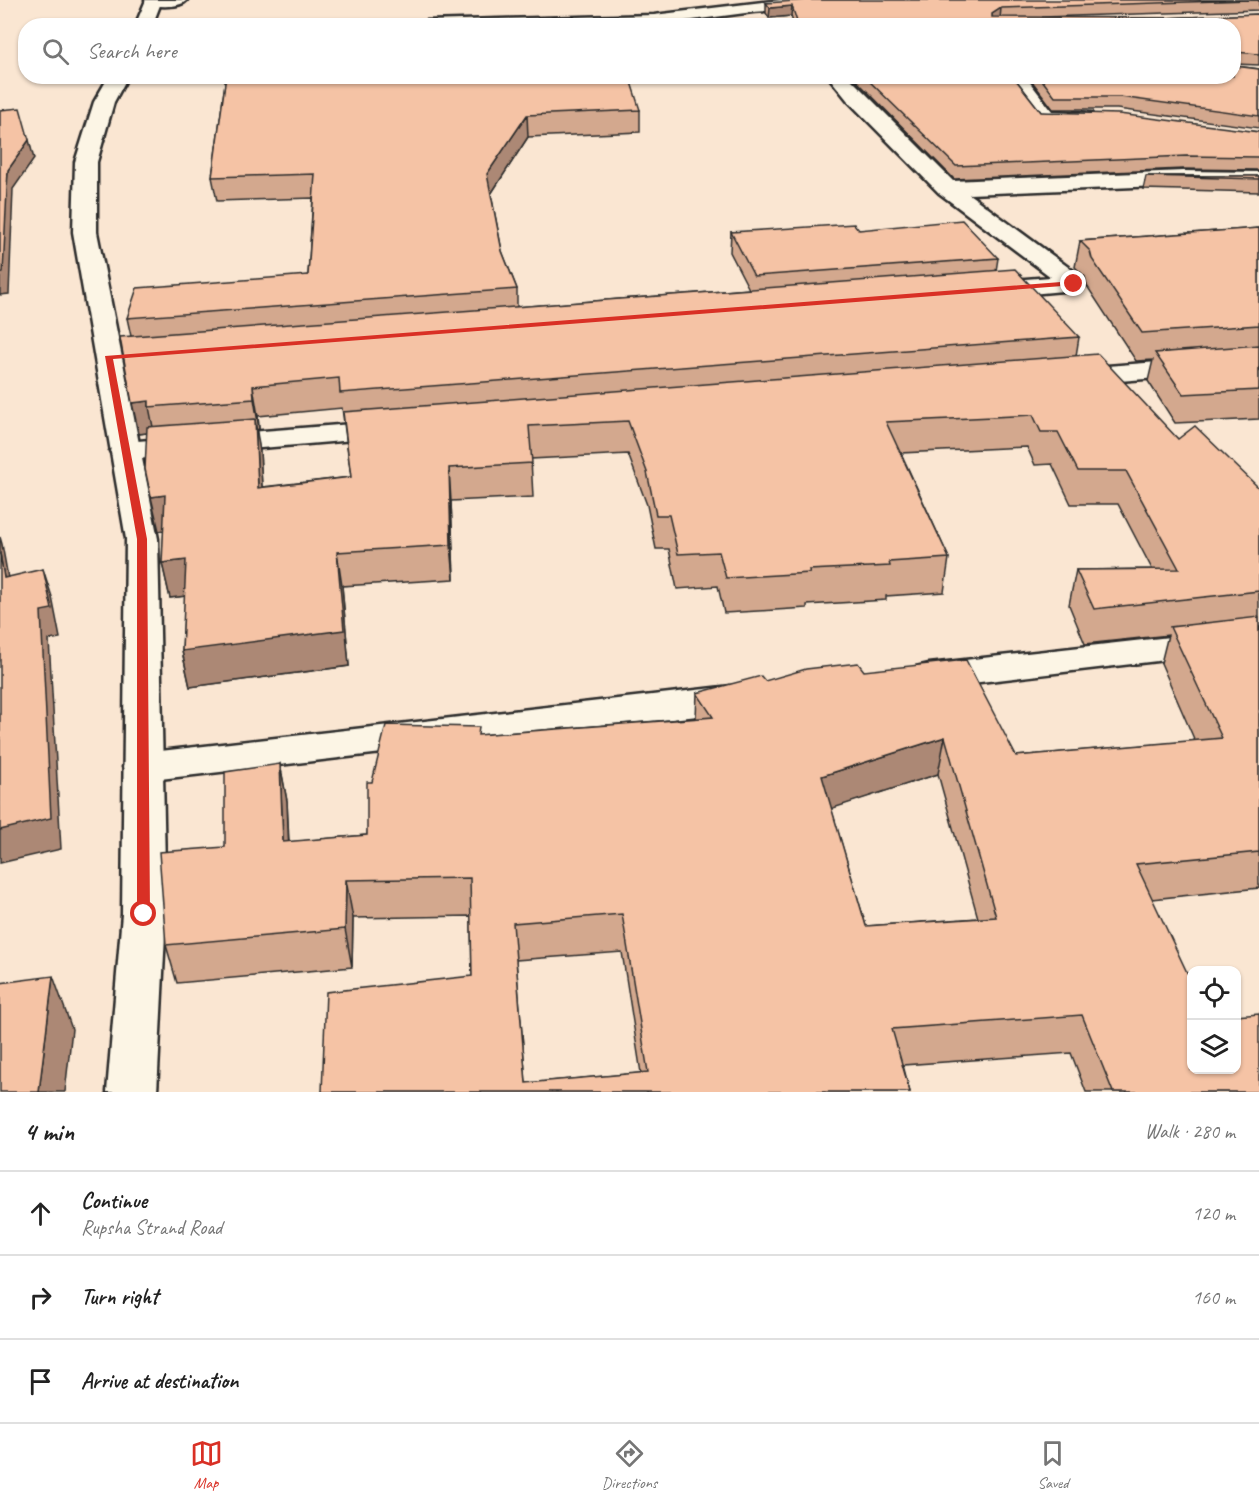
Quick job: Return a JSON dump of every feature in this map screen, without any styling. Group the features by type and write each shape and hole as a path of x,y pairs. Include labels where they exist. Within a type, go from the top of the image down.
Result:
{"street":[{"path":"146,18 153,1 178,0"},
{"path":"667,18 766,3 847,0"},
{"path":"766,3 786,18"},
{"path":"114,84 104,102 86,162 85,232 120,356 125,451 142,539 144,914 132,1092"},
{"path":"844,84 947,188 1074,284 966,292"},
{"path":"1023,84 1046,117 1105,117"},
{"path":"947,188 1183,178 1259,179"},
{"path":"1044,379 1259,362"},
{"path":"125,451 412,428"},
{"path":"891,681 1259,638"},
{"path":"143,767 772,694"}],"building":[{"path":"809,0 1250,0 1001,8 992,14 992,17 1163,18 796,18 792,6 770,8 766,3"},
{"path":"1259,14 1259,54 1241,52 1241,18 1163,18"},
{"path":"1241,67 1259,69 1259,116 1120,97 1055,97 1045,84 1241,84"},
{"path":"225,84 632,84 640,110 527,115 487,174 502,251 517,289 127,318 137,288 308,275 315,174 212,177"},
{"path":"872,84 1019,84 1041,112 1119,114 1259,132 1259,157 1186,156 956,166"},
{"path":"20,108 29,140 8,170 3,272 0,273 0,110"},
{"path":"1146,176 1259,176 1259,179"},
{"path":"962,220 998,258 754,276 731,232 854,224 859,230"},
{"path":"1259,228 1259,325 1142,333 1092,259 1090,251 1080,241"},
{"path":"1015,269 1079,337 340,393 339,378 253,386 254,399 149,407 149,401 132,403 120,338 120,337"},
{"path":"1259,345 1259,390 1183,394 1155,353"},
{"path":"1098,354 1178,439 1195,426 1259,488 1259,591 1094,609 1076,570 1179,569 1126,471 1078,471 1058,432 1041,432 1033,415 886,422 949,558 889,562 890,566 809,570 810,573 726,578 719,552 678,554 669,515 656,515 647,472 628,421 529,426 532,463 449,468 451,545 337,552 344,630 182,651 186,560 162,563 165,495 151,497 145,469 147,427 255,419 258,488 351,477 343,412"},
{"path":"0,553 4,578 43,569 52,609 41,611 51,818 0,830"},
{"path":"1259,617 1259,852 1136,864 1187,972 1187,1074 1241,1074 1241,1016 1259,1014 1259,1092 1113,1092 1082,1015 892,1029 910,1092 322,1092 326,992 472,976 470,878 346,880 345,929 166,945 159,852 225,847 225,772 280,764 283,842 367,835 367,782 372,782 386,725 479,727 478,735 713,717 697,693 761,676 765,681 806,669 858,663 864,671 966,660 1016,756 1222,738 1170,627","holes":["945,737 996,917 866,926 822,776","622,914 648,1072 526,1083 513,923"]},
{"path":"53,976 39,1092 0,1092 0,983"}],"route":[{"path":"144,914 142,539 108,357 1074,284"}]}
